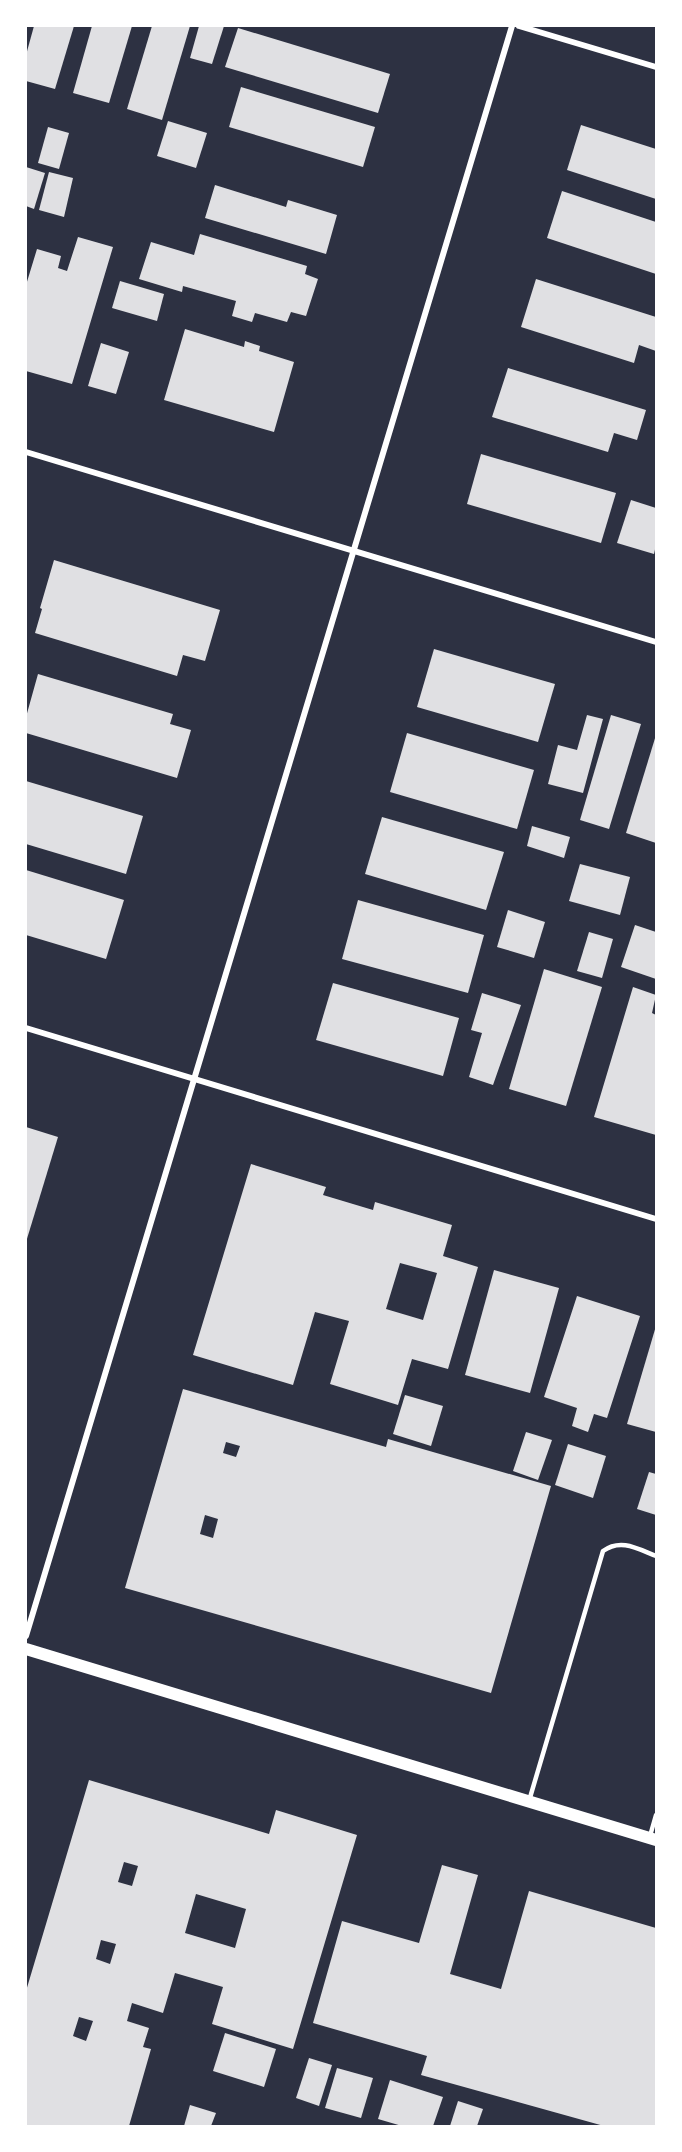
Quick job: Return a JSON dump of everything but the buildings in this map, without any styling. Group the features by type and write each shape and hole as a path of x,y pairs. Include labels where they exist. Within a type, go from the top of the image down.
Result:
{"main road":[{"path":"26,1649 653,1839"}],"street":[{"path":"26,1636 512,26"},
{"path":"519,26 657,67"},
{"path":"26,452 657,642"},
{"path":"26,1028 657,1219"}],"lane":[{"path":"529,1801 603,1551 621,1543 657,1556"},
{"path":"653,1839 657,1815"}]}
